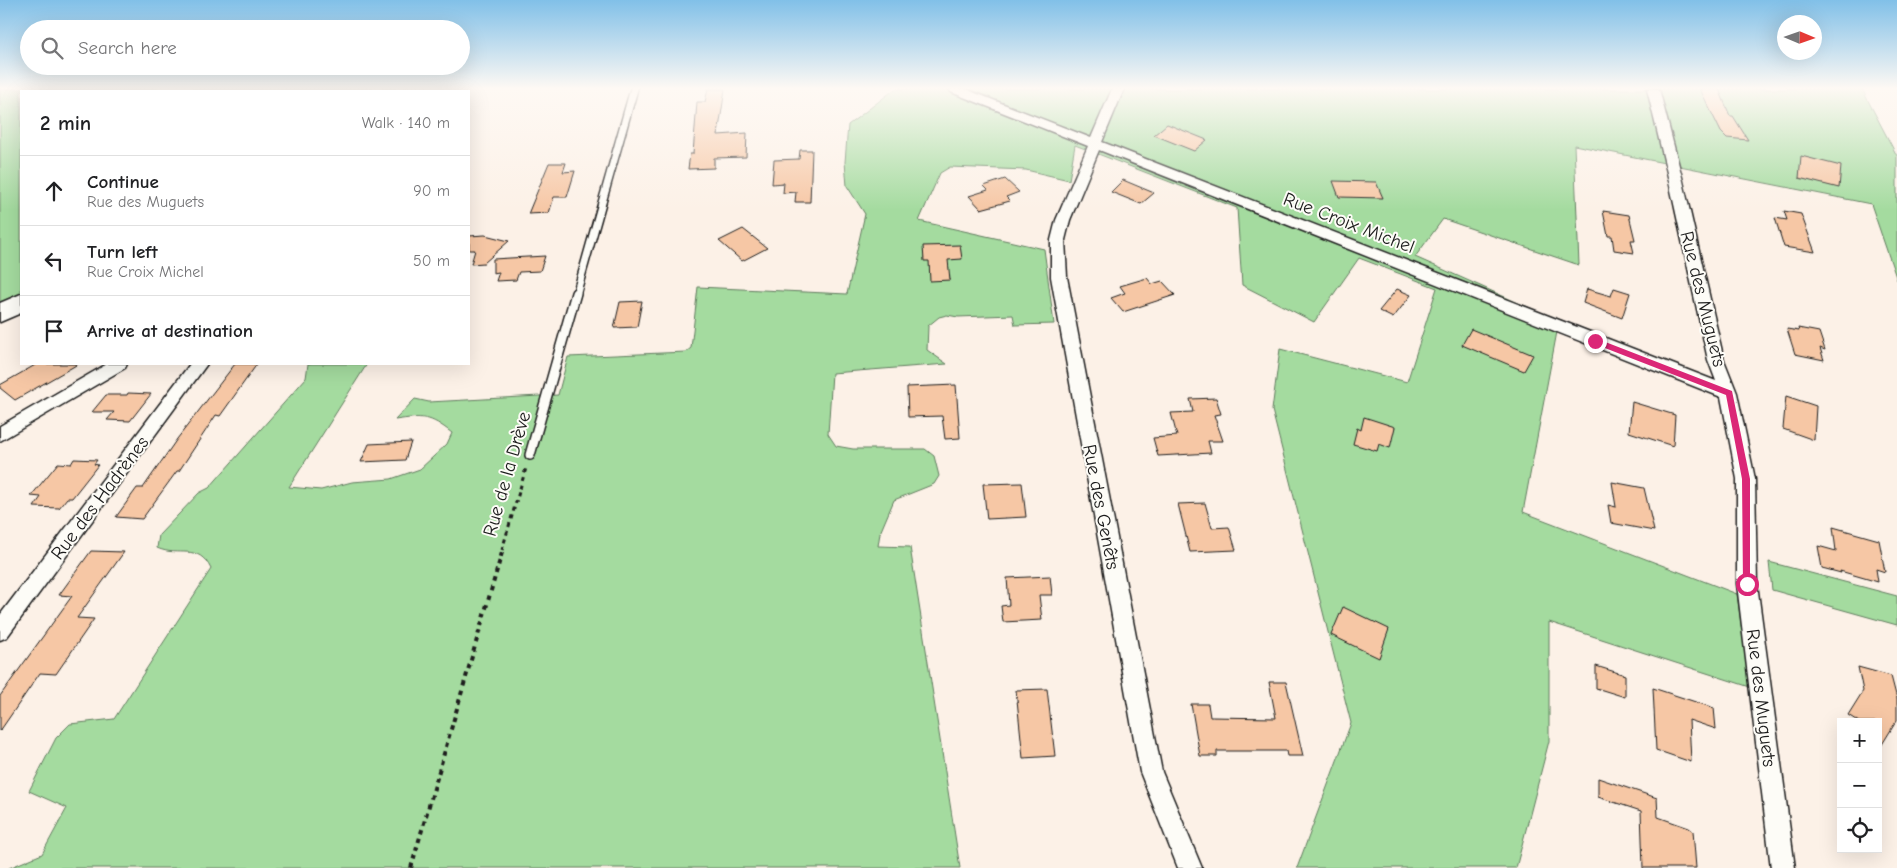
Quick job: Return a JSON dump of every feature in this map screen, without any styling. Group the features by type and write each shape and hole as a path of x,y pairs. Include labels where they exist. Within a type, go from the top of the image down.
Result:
{"main road":[{"path":"0,314 20,303"}],"street":[{"name":"Rue Croix Michel","path":"1059,130 1729,393"},
{"name":"Rue des Genêts","path":"1101,130 1063,220 1058,240 1059,277 1150,772 1190,868"},
{"name":"Rue des Muguets","path":"1663,130 1716,360 1729,393 1746,479 1747,584 1783,868"},
{"path":"0,434 117,365"},
{"name":"Rue des Hadrènes","path":"0,632 198,365"}],"lane":[{"name":"Rue de la Drève","path":"530,455 622,130"}],"path":[{"name":"Rue de la Drève","path":"411,868 530,455"}],"green space":[{"path":"0,130 20,130 20,295 0,305"},
{"path":"848,130 1883,130 1897,156 1897,280 1871,204 1574,145 1579,265 1443,219 1415,257 1559,321 1523,512 1737,594 1750,687 1549,622 1549,741 1516,868 1297,868 1351,723 1272,410 1280,349 1407,382 1437,288 1359,258 1314,322 1242,285 1237,208 1075,145 1069,180 1026,170 950,167 940,173 919,221 1044,249 1054,324 1015,325 1013,315 958,317 947,315 939,317 928,326 927,350 947,364 832,373 828,434 836,446 853,449 925,449 934,456 939,476 934,484 894,500 880,533 878,546 910,547 960,868 9,868 42,854 67,808 29,791 56,738 70,724 114,719 211,569 206,561 194,553 165,551 157,548 159,535 199,493 209,488 306,378 308,365 366,365 289,487 321,490 352,482 391,479 420,469 447,444 452,433 425,418 395,420 415,399 429,402 558,395 568,357 686,352 691,348 698,287 847,294 865,214 847,186 845,162"},
{"path":"1769,562 1897,596 1897,625 1772,590"}],"building":[{"path":"695,130 719,130 718,135 747,133 746,157 714,158 714,168 688,169 690,154 693,154"},
{"path":"1160,130 1181,130 1207,140 1194,151 1154,135"},
{"path":"1720,130 1741,130 1748,140 1727,138"},
{"path":"800,150 812,150 810,202 795,202 796,192 783,193 784,183 772,184 774,160 799,159"},
{"path":"1801,156 1841,166 1839,188 1799,178"},
{"path":"549,163 566,163 563,172 575,171 567,197 554,197 549,213 528,214"},
{"path":"1005,179 1019,192 1006,197 1010,201 981,209 969,196 988,190 984,186"},
{"path":"1123,180 1154,193 1141,204 1111,192"},
{"path":"1333,181 1376,182 1383,198 1339,197"},
{"path":"1603,211 1629,215 1635,240 1631,240 1634,253 1614,250 1612,236 1608,236"},
{"path":"1784,211 1801,214 1815,252 1784,247 1775,218 1787,220"},
{"path":"743,229 767,248 742,261 719,241"},
{"path":"485,235 509,241 484,263 471,264 475,250 470,250 470,236"},
{"path":"960,245 962,259 948,260 950,280 930,281 929,261 924,261 923,246"},
{"path":"545,256 540,271 519,272 516,280 496,281 499,272 493,273 493,259"},
{"path":"1147,278 1152,284 1162,281 1175,295 1123,312 1111,298 1125,293 1120,286"},
{"path":"1614,288 1630,293 1622,318 1583,303 1587,289 1611,296"},
{"path":"1397,289 1411,295 1393,318 1379,311"},
{"path":"642,301 637,327 614,328 620,302"},
{"path":"1798,328 1819,332 1825,350 1820,348 1824,360 1795,354 1787,329 1799,331"},
{"path":"1471,329 1533,355 1524,371 1462,345"},
{"path":"35,365 76,365 15,400 0,388 0,385"},
{"path":"234,365 256,365 220,416 216,415 179,471 177,471 142,519 116,517 137,488 143,488 177,439"},
{"path":"956,385 960,438 945,439 942,416 908,417 907,387"},
{"path":"128,393 151,394 130,421 107,420 114,412 92,412 106,395 127,395"},
{"path":"1786,396 1816,406 1814,440 1783,429"},
{"path":"1216,398 1221,414 1214,415 1223,441 1208,441 1211,453 1158,456 1153,438 1177,436 1171,413 1193,412 1190,399"},
{"path":"1632,402 1675,415 1673,446 1629,432"},
{"path":"1364,417 1395,427 1390,448 1379,444 1377,451 1353,444 1357,428 1361,430"},
{"path":"411,442 405,460 361,462 369,444"},
{"path":"74,459 97,460 94,464 98,465 72,498 67,498 59,508 34,507 41,497 31,496 58,463 71,464"},
{"path":"1612,482 1644,488 1654,531 1611,523 1608,505 1616,507"},
{"path":"1022,483 1026,517 987,519 983,484"},
{"path":"1205,503 1212,528 1229,527 1236,550 1190,552 1178,504"},
{"path":"1833,527 1879,540 1885,572 1876,569 1878,582 1822,568 1818,546 1836,551"},
{"path":"91,551 124,552 77,618 94,619 56,674 40,673 0,731 0,696 72,596 59,595"},
{"path":"1050,576 1052,595 1039,595 1042,620 1003,622 1001,606 1009,605 1007,578"},
{"path":"1343,607 1389,629 1379,658 1331,635"},
{"path":"1596,666 1625,675 1625,697 1596,688"},
{"path":"1858,667 1891,676 1897,699 1897,720 1882,744 1882,718 1853,718 1848,715 1863,691"},
{"path":"1269,682 1286,682 1303,756 1287,756 1286,751 1217,751 1217,756 1200,756 1191,704 1208,704 1210,717 1276,718"},
{"path":"1653,688 1714,708 1716,729 1689,720 1691,762 1656,750"},
{"path":"1047,689 1055,756 1023,758 1016,690"},
{"path":"1598,778 1657,798 1658,817 1693,831 1696,868 1643,868 1641,811 1598,797"}],"route":[{"path":"1595,341 1729,393 1746,479 1747,584"}]}
